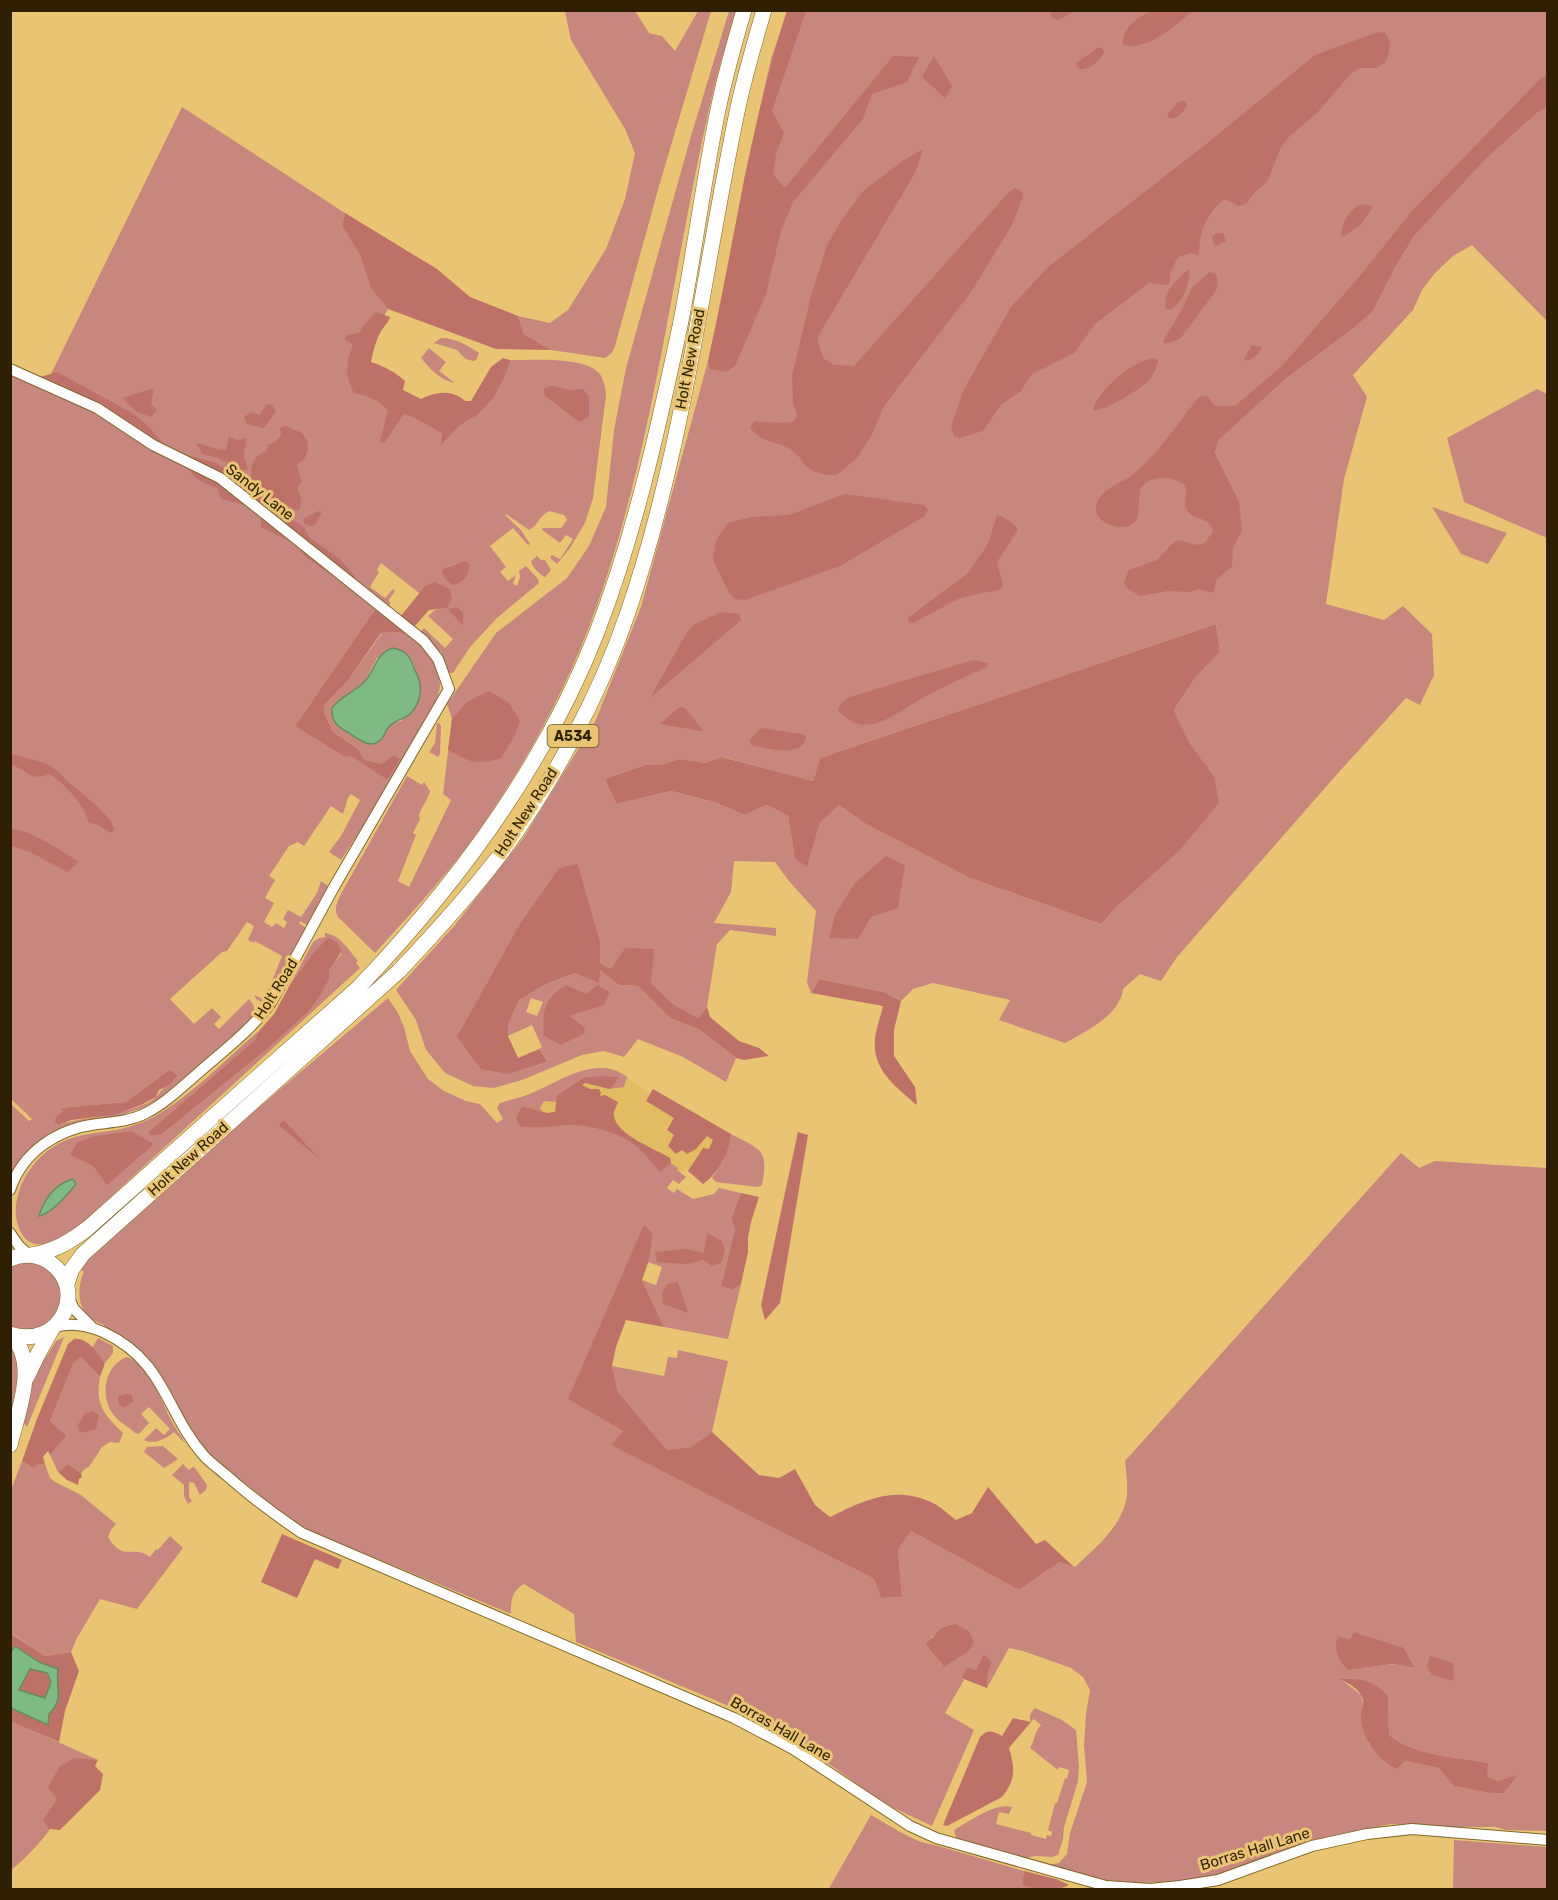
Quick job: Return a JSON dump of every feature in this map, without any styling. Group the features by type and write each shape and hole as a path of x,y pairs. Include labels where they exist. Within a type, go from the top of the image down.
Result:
{"highway":[{"name":"Holt New Road","path":"10,1259 52,1251 88,1228 359,987 393,951 492,829 533,764 568,698 597,633 638,504 656,435 680,324 715,124 730,56 744,10"},
{"name":"Holt New Road","path":"53,1328 61,1320 66,1309 72,1269 83,1254 399,972 444,923 499,855 538,798 570,743 599,684 627,617 660,503 677,427 737,111 764,10"},
{"path":"31,1255 54,1264 61,1273 68,1290"},
{"path":"11,1335 36,1337 53,1328"},
{"path":"25,1382 53,1328"},
{"path":"10,1445 25,1382 26,1368 24,1356 11,1335"}],"street":[{"name":"Sandy Lane","path":"10,369 97,408 153,445 220,478 424,641 438,659 449,689"},
{"name":"Holt Road","path":"10,1190 18,1173 41,1145 73,1129 117,1123 145,1114 179,1089 262,1016 449,689"},
{"path":"10,1233 19,1246 31,1255"},
{"name":"Borras Hall Lane","path":"68,1290 74,1309 93,1328"},
{"name":"Borras Hall Lane","path":"53,1328 75,1324 93,1328 119,1340 141,1357 161,1383 184,1429 206,1457 247,1493 302,1533 734,1718 793,1749 910,1826 951,1844 1106,1886 1150,1888 1218,1880 1312,1846 1367,1834 1412,1828 1548,1840"}],"shaded area":[{"path":"1050,10 1075,11 1058,20 1052,18"},
{"path":"565,11 635,11 649,33 662,36 675,51 698,11 711,11 615,346 611,354 605,358 551,350 524,334 518,316 550,323 568,310 606,249 625,199 635,153 625,129 571,40"},
{"path":"729,11 736,11 716,81 700,150 638,464 617,543 592,620 552,710 496,805 446,873 375,953 338,917 336,908 342,892 407,776 422,785 424,782 430,791 419,815 420,819 413,833 416,835 398,881 409,887 451,800 443,794 452,719 447,704 496,633 567,578 589,546 606,507 614,430 626,368 691,136"},
{"path":"787,11 1547,11 1547,92 1284,370 1202,438 1239,501 1215,453 1219,440 1288,377 1347,333 1392,273 1414,236 1486,159 1536,114 1547,107 1547,321 1472,245 1453,256 1435,273 1422,290 1413,310 1353,375 1367,397 1344,479 1326,604 1384,620 1403,606 1432,634 1434,675 1420,705 1406,698 1177,957 1161,981 1140,974 1123,989 1116,1007 1109,1014 1065,1043 999,1020 1010,1000 933,983 913,989 901,1001 884,992 819,979 811,993 807,982 816,911 775,862 734,861 731,892 714,923 776,928 776,936 730,930 717,944 707,1007 698,1018 673,1004 651,983 600,963 600,941 578,864 481,1069 548,1060 539,1049 542,1047 532,1025 508,1036 508,1025 519,1000 548,983 575,973 599,969 619,985 638,986 670,1018 700,1030 736,1058 726,1082 683,1057 638,1039 624,1057 604,1051 582,1055 522,1080 494,1088 473,1086 445,1073 426,1050 416,1020 396,990 455,925 524,837 595,722 641,607 708,361 724,291 745,174 771,59","holes":["1216,624 1220,652 1195,678 1174,710 1189,742 1214,776 1101,924 970,878 866,824 839,805 820,823 807,866 795,859 788,816 767,805 745,815 714,802 671,791 616,804 605,779 645,765 660,765 679,759 706,763 723,757 813,781 820,758","567,985 587,994 584,1010 568,1016","531,998 543,1002 537,1016 526,1012"]},
{"path":"787,11 806,11 772,111 784,133 776,154 773,174 785,188 893,56 919,57 907,82 872,94 863,119 793,202 781,231 766,294 735,366 726,372 710,369 708,361 753,141"},
{"path":"1150,11 1193,11 1152,41 1133,46 1123,45 1128,29 1136,20"},
{"path":"1378,32 1386,33 1390,44 1385,63 1376,68 1361,68 1352,72 1318,112 1289,137 1281,147 1267,182 1246,204 1239,206 1225,199 1217,206 1204,225 1198,255 1191,253 1178,257 1170,273 1170,283 1167,285 1149,283 1095,324 1074,353 1031,375 1021,391 1001,405 983,431 960,438 954,436 951,427 964,389 1011,307 1048,267 1205,145 1315,55"},
{"path":"1099,47 1104,52 1100,59 1089,68 1077,68 1076,63"},
{"path":"934,56 952,86 945,98 922,77"},
{"path":"1547,75 1547,107 1536,114 1486,159 1414,236 1372,312 1288,377 1219,440 1215,453 1239,501 1242,531 1233,548 1232,567 1217,579 1213,593 1199,589 1190,592 1168,591 1140,596 1128,589 1124,584 1129,570 1157,560 1178,540 1196,545 1205,543 1213,531 1209,523 1193,516 1187,510 1185,485 1168,478 1155,479 1144,484 1140,489 1138,517 1129,526 1114,526 1101,520 1096,509 1100,497 1131,476 1149,460 1197,399 1207,396 1215,406 1235,406 1282,366 1359,277 1412,211 1541,78"},
{"path":"1181,101 1185,101 1187,105 1184,110 1177,117 1169,118 1167,115"},
{"path":"182,107 345,213 342,226 360,255 371,289 388,309 351,378 448,435 503,360 567,361 591,367 602,378 606,395 593,498 585,523 557,564 550,558 552,555 560,559 573,539 566,535 560,543 542,530 543,528 561,528 567,520 564,515 549,511 529,530 505,515 521,530 530,544 528,545 513,528 490,546 506,567 500,572 508,581 516,575 513,584 517,586 519,571 526,566 539,583 497,618 470,647 453,673 448,673 441,652 420,632 424,628 445,648 453,639 428,616 435,610 446,607 419,593 381,563 377,570 379,572 370,587 385,598 393,589 395,591 389,600 389,607 222,472 155,440 48,380"},
{"path":"923,149 915,173 817,338 823,358 834,365 854,366 1008,193 1015,188 1022,192 1023,197 1012,225 971,292 884,406 872,435 856,459 837,475 821,474 809,469 798,455 788,448 765,440 750,427 754,421 794,422 797,416 793,402 792,376 811,296 827,245 863,191 904,160"},
{"path":"1362,204 1372,206 1372,209 1360,226 1344,236 1341,235 1347,216"},
{"path":"345,213 437,269 470,297 518,316 524,334 551,350 496,349 388,309 371,289 360,255 342,226"},
{"path":"1217,233 1223,233 1226,241 1215,247 1212,238"},
{"path":"1189,269 1189,280 1182,298 1170,310 1166,309 1168,292"},
{"path":"1210,272 1217,276 1218,285 1215,292 1180,339 1164,344 1163,341 1193,286"},
{"path":"376,312 390,317 378,338 371,362 397,375 405,381 403,390 421,399 449,393 465,401 471,401 491,367 503,358 510,360 494,397 477,415 460,425 441,445 442,433 404,414 384,443 380,441 388,411 373,399 354,393 347,369 353,345 345,339 346,335 359,333"},
{"path":"441,338 456,341 479,353 476,360 466,359 457,350 434,343"},
{"path":"1252,345 1262,347 1256,356 1246,361 1244,358"},
{"path":"429,348 446,362 439,371 455,383 440,377 421,358"},
{"path":"1153,358 1158,360 1156,368 1144,385 1105,408 1093,410 1104,391 1117,378 1135,365"},
{"path":"11,369 96,411 218,480 261,518 376,608 295,726 353,756 387,780 394,756 382,764 363,760 358,749 333,732 324,712 325,704 347,682 382,633 403,633 415,637 430,656 440,685 437,699 381,799 341,860 329,852 341,836 360,800 351,794 343,814 331,806 304,846 298,842 289,846 269,876 275,880 265,898 274,903 264,922 272,927 276,923 284,928 287,922 283,919 288,910 301,917 317,893 321,881 328,886 307,925 300,921 299,923 306,928 266,1000 261,1002 254,995 263,999 282,956 255,941 254,943 248,940 254,926 247,922 227,951 222,952 170,999 194,1024 212,1008 221,1017 214,1024 219,1029 249,999 254,1008 252,1019 160,1098 142,1108 115,1117 72,1123 48,1134 29,1149 11,1176 11,1104 29,1121 32,1119 10,1098","holes":["377,658 413,662 421,689 418,701 401,721 393,723 386,729 352,691 364,683","155,1082 169,1085 155,1098 136,1108 59,1125 56,1117 63,1111 60,1108 126,1102"]},
{"path":"57,372 134,414 164,445 121,430 103,418 85,400 40,377"},
{"path":"552,386 571,390 583,389 589,396 589,417 579,422 545,396 544,388"},
{"path":"154,388 151,404 157,410 151,417 137,412 122,398"},
{"path":"1537,389 1547,394 1547,538 1464,502 1447,438"},
{"path":"267,404 272,405 276,411 264,428 247,424 244,417 251,412 259,415"},
{"path":"286,426 302,433 307,440 308,450 305,458 297,465 302,482 297,488 301,499 298,511 259,491 251,484 254,460 267,451 268,445 275,442 281,435 280,428"},
{"path":"229,436 237,440 246,438 244,456 248,469 241,472 218,458 202,454 196,443 226,450"},
{"path":"184,454 216,463 242,480 304,527 309,537 340,559 354,575 357,583 351,588 307,558 293,543 261,527 261,516 253,507 221,499 218,488 204,483 192,474 181,457"},
{"path":"845,494 924,505 928,510 925,516 840,566 745,600 735,599 729,593 713,560 716,540 728,523 751,517 789,515"},
{"path":"1432,507 1507,533 1488,564 1461,554"},
{"path":"322,511 316,524 312,526 305,524 303,519"},
{"path":"997,515 1009,521 1018,530 997,562 1002,589 960,598 909,623 908,618 967,574 988,544"},
{"path":"537,556 545,560 551,570 545,577 536,570 531,561"},
{"path":"466,561 470,565 463,580 453,585 446,580 442,572 444,568"},
{"path":"435,582 450,589 452,599 447,608 429,610 414,627 400,617 425,586"},
{"path":"457,607 463,613 463,626 448,609"},
{"path":"376,608 411,635 397,632 381,633 347,682 325,704 324,712 333,732 358,749 364,760 382,764 394,755 400,759 387,780 353,757 344,756 295,726"},
{"path":"721,612 739,614 741,620 650,698 687,632 695,624"},
{"path":"1216,624 1220,652 1195,678 1174,710 1189,742 1214,776 1219,803 1179,851 1117,906 1101,924 970,878 866,824 839,805 820,823 807,867 795,859 788,816 767,805 745,815 714,802 671,791 616,804 605,779 645,765 660,765 679,759 706,763 722,757 813,781 820,758"},
{"path":"392,648 404,652 411,660 420,682 420,695 412,712 391,725 380,740 372,744 358,739 339,726 334,720 332,708 367,679 381,655"},
{"path":"973,660 988,663 987,667 928,695 883,721 860,724 849,720 838,710 842,703 853,696"},
{"path":"489,691 509,703 520,721 513,739 501,758 473,762 448,750 452,719 467,702"},
{"path":"681,707 685,708 703,730 660,724"},
{"path":"437,723 441,726 438,757 429,752 435,743"},
{"path":"761,728 806,736 799,748 792,750 753,746 750,739"},
{"path":"10,754 41,762 55,769 96,805 110,820 115,830 111,833 96,824 89,823 79,802 62,784 50,774 37,777 11,765"},
{"path":"11,828 38,837 79,862 67,872 30,852 11,846"},
{"path":"886,856 905,865 898,908 871,917 858,939 829,938 835,915 855,883"},
{"path":"578,864 600,941 600,963 611,969 625,948 654,949 651,983 673,1004 698,1018 707,1007 710,1017 739,1041 759,1048 769,1056 744,1060 736,1058 700,1030 670,1018 638,986 619,985 600,970 599,983 575,973 548,983 519,1000 508,1025 508,1036 518,1058 539,1049 548,1061 508,1074 481,1069 457,1037 520,924 559,868"},
{"path":"325,933 330,934 347,947 358,961 356,963 360,968 81,1224 48,1243 31,1243 24,1237 16,1217 19,1192 30,1170 47,1151 69,1139 117,1130 148,1120 192,1090 259,1031 255,1040 147,1133 151,1136 161,1135 261,1054 329,979 329,971 342,953 313,953 291,983 313,942 325,937","holes":["154,1144 93,1166 70,1154"]},
{"path":"328,938 337,942 342,951 329,971 329,979 321,994 308,1012 261,1054 161,1135 151,1136 147,1133 255,1040 259,1031 274,1014 291,983 313,953"},
{"path":"819,979 884,992 901,1001 894,1030 894,1056 915,1087 917,1105 887,1077 877,1060 875,1039 883,1006 811,993"},
{"path":"567,985 587,994 597,985 610,992 604,1005 569,1016 584,1027 585,1033 561,1045 544,1036 544,1012 553,995"},
{"path":"388,998 404,1027 410,1051 428,1079 444,1091 466,1101 480,1104 497,1123 503,1119 497,1108 500,1103 527,1095 577,1072 602,1068 615,1070 627,1077 624,1087 609,1089 612,1087 583,1078 557,1095 557,1102 544,1101 540,1108 543,1112 522,1106 516,1117 577,1119 642,1143 678,1168 677,1170 686,1177 679,1184 673,1180 667,1188 674,1193 677,1189 693,1199 714,1194 719,1188 741,1193 731,1219 735,1229 721,1286 733,1290 741,1284 728,1339 664,1327 642,1280 656,1285 662,1267 648,1262 653,1234 644,1224 569,1399 623,1431 612,1445 874,1579 881,1598 902,1597 898,1550 911,1531 1019,1590 1060,1562 1075,1567 1100,1544 1120,1517 1127,1495 1125,1461 1401,1153 1419,1168 1435,1161 1547,1168 1547,1831 1391,1824 1330,1836 1209,1877 1140,1883 1105,1880 1047,1865 1059,1863 1067,1854 1070,1833 1087,1782 1084,1745 1090,1690 1083,1677 1071,1668 1009,1648 987,1688 988,1673 992,1662 985,1655 976,1670 961,1678 964,1680 945,1713 974,1730 932,1826 894,1808 870,1793 781,1730 576,1642 574,1614 524,1584 516,1590 511,1605 511,1614 303,1528 287,1518 201,1447 185,1427 169,1388 157,1370 145,1357 103,1328 104,1325 90,1318 83,1309 80,1296 80,1284 84,1272 81,1269 87,1261 246,1118","holes":["284,1120 317,1156 278,1125","955,1624 942,1665 936,1657 931,1637 936,1635 940,1628","1353,1632 1413,1668 1393,1664 1349,1670 1338,1636 1350,1639","1342,1680 1388,1696 1389,1735 1400,1742 1423,1752 1488,1763 1486,1777 1498,1781 1517,1776 1504,1793 1490,1793 1455,1786 1439,1768 1405,1761 1369,1744 1361,1719 1363,1706 1361,1695"]},
{"path":"606,1067 619,1071 650,1094 725,1136 700,1181 685,1168 681,1173 677,1170 678,1168 642,1143 542,1120 526,1095 581,1071"},
{"path":"170,1070 177,1076 169,1085 159,1090 156,1097 141,1105 114,1115 71,1120 59,1125 55,1122 56,1117 63,1111 60,1108 126,1102"},
{"path":"618,1077 609,1089 585,1083 582,1085 590,1089 599,1089 600,1096 605,1095 618,1102 614,1111 619,1126 635,1139 670,1158 671,1163 660,1172 630,1142 604,1130 575,1125 519,1126 516,1117 522,1106 547,1113 555,1112 557,1095 583,1078"},
{"path":"653,1089 731,1134 722,1162 703,1184 688,1171 703,1148 709,1149 713,1140 707,1136 696,1149 687,1154 682,1150 676,1154 668,1146 674,1135 667,1130 674,1118 646,1101"},
{"path":"284,1120 321,1160 278,1125"},
{"path":"131,1131 154,1144 107,1185 93,1166 70,1155 77,1143 91,1137"},
{"path":"798,1132 808,1135 780,1303 765,1320 761,1305"},
{"path":"731,1134 760,1152 764,1164 762,1185 758,1187 716,1182 712,1178 723,1161"},
{"path":"73,1179 76,1184 64,1198 49,1212 39,1216 51,1193 61,1184"},
{"path":"741,1193 759,1197 751,1222 748,1252 741,1284 733,1290 721,1286 735,1229 731,1219"},
{"path":"644,1224 653,1234 649,1260 642,1280 664,1327 626,1320 612,1366 618,1392 667,1450 691,1447 712,1432 759,1475 779,1478 795,1469 815,1505 830,1517 868,1500 906,1495 933,1503 956,1520 972,1513 988,1487 1036,1544 1045,1540 1074,1567 1060,1562 1019,1590 911,1531 898,1550 902,1597 881,1598 874,1579 611,1445 623,1431 568,1399"},
{"path":"707,1233 722,1241 725,1250 722,1262 712,1266 704,1260 686,1264 657,1262 655,1252 685,1249 704,1253"},
{"path":"29,1261 51,1270 57,1279 61,1298 59,1308 48,1323 27,1331 11,1327 11,1266"},
{"path":"678,1282 688,1313 663,1304 662,1293 667,1284"},
{"path":"64,1337 27,1427 23,1422 30,1388 41,1358 45,1359 56,1341"},
{"path":"98,1338 113,1346 113,1353 105,1363 92,1348"},
{"path":"74,1339 88,1343 105,1363 100,1377 81,1357 73,1364 50,1421 67,1436 50,1455 48,1451 43,1457 45,1464 33,1468 22,1461 68,1344"},
{"path":"11,1346 18,1369 11,1412"},
{"path":"678,1350 728,1361 712,1432 691,1447 667,1450 618,1392 612,1366 664,1376 668,1357 677,1358"},
{"path":"81,1357 100,1377 100,1402 106,1414 123,1433 119,1443 110,1442 102,1447 89,1467 81,1473 68,1464 58,1472 50,1455 67,1436 50,1421 73,1364"},
{"path":"127,1357 135,1361 148,1375 186,1444 174,1432 160,1440 152,1442 144,1440 156,1428 164,1435 170,1429 149,1407 141,1414 149,1423 139,1434 113,1414 106,1398 106,1381 114,1367"},
{"path":"131,1394 134,1401 125,1407 119,1405 118,1396"},
{"path":"92,1411 99,1415 96,1429 80,1433 77,1425 85,1413"},
{"path":"163,1446 178,1459 164,1468 144,1452 147,1447"},
{"path":"22,1461 33,1468 45,1464 50,1478 81,1495 116,1524 108,1537 119,1549 144,1553 150,1557 170,1536 183,1548 137,1609 100,1599 71,1652 45,1656 14,1635 11,1640 11,1490"},
{"path":"68,1464 81,1473 82,1477 78,1485 67,1480 58,1472"},
{"path":"183,1464 189,1470 195,1468 207,1485 206,1490 200,1495 194,1483 189,1482 189,1497 192,1501 188,1504 184,1496 184,1485 172,1475"},
{"path":"282,1534 342,1560 338,1569 315,1559 297,1598 261,1582"},
{"path":"955,1624 969,1631 974,1642 969,1651 944,1667 926,1644 940,1628"},
{"path":"1353,1632 1404,1648 1414,1668 1393,1664 1349,1670 1339,1659 1336,1646 1338,1636 1350,1639"},
{"path":"13,1635 45,1656 71,1652 79,1671 65,1711 59,1742 10,1721 11,1708 47,1724 58,1669 39,1662 16,1646 11,1652"},
{"path":"15,1646 39,1662 58,1669 58,1698 49,1714 48,1725 11,1708 11,1652","holes":["30,1669 47,1673 51,1682 45,1698 19,1690"]},
{"path":"984,1654 992,1662 988,1673 987,1688 961,1678 967,1668 976,1670"},
{"path":"1430,1656 1453,1663 1454,1681 1432,1675 1427,1666"},
{"path":"30,1668 46,1673 51,1682 45,1698 18,1690"},
{"path":"1340,1679 1367,1681 1388,1696 1389,1735 1399,1742 1423,1752 1488,1763 1487,1777 1498,1781 1518,1775 1504,1793 1490,1793 1454,1786 1439,1768 1405,1761 1396,1769 1383,1760 1365,1735 1361,1720 1363,1703 1361,1694 1353,1686"},
{"path":"1035,1708 1062,1720 1076,1730 1078,1781 1058,1855 1023,1859 956,1838 954,1830 982,1814 1005,1806 1012,1807 1009,1814 999,1812 996,1824 1046,1839 1047,1835 1051,1836 1052,1832 1048,1830 1055,1803 1057,1803 1069,1770 1059,1767 1058,1770 1030,1748 1041,1725 1034,1719 1031,1722 1030,1720 1030,1714"},
{"path":"1013,1718 1031,1722 1009,1748 1013,1774 1007,1791 1002,1797 947,1826 943,1825 980,1737 991,1732 1002,1736"},
{"path":"11,1721 98,1760 47,1833 11,1870"},
{"path":"75,1758 98,1760 95,1766 103,1774 100,1790 60,1830 49,1829 43,1820 57,1799 48,1787 60,1766"},
{"path":"871,1815 919,1841 1024,1871 1022,1885 1039,1889 828,1890"},
{"path":"1454,1840 1547,1847 1547,1889 1453,1889"},
{"path":"1024,1871 1056,1879 1069,1885 1051,1890 1022,1885"}]}
